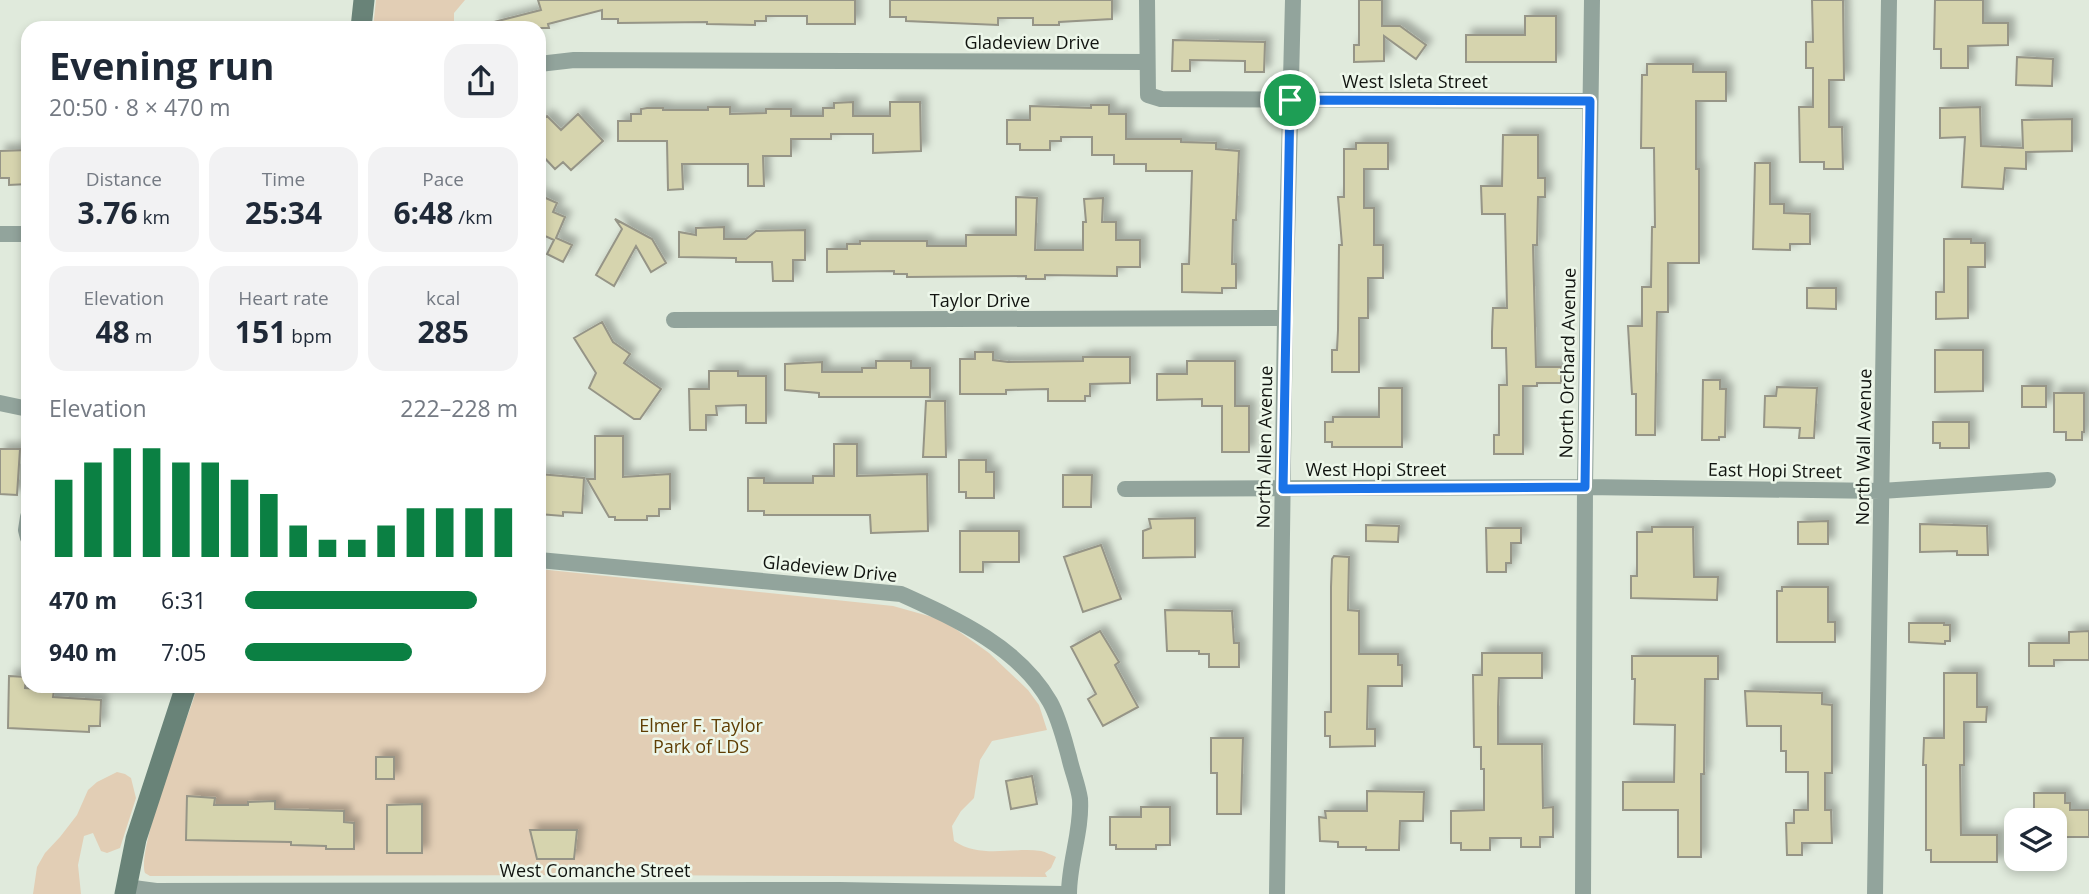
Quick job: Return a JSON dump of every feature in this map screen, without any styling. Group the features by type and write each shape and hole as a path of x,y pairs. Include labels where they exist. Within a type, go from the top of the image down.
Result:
{"main road":[{"path":"362,21 364,0"},
{"path":"125,890 136,839 184,693"}],"street":[{"path":"1147,0 1147,62"},
{"name":"North Allen Avenue","path":"1278,894 1285,318 1293,0"},
{"name":"North Orchard Avenue","path":"1583,894 1592,0"},
{"name":"North Wall Avenue","path":"1875,894 1889,0"},
{"name":"Gladeview Drive","path":"546,63 574,60 1147,62"},
{"name":"West Isleta Street","path":"1147,62 1148,95 1161,99 1590,101"},
{"path":"0,234 21,234"},
{"name":"Taylor Drive","path":"674,320 1285,318"},
{"path":"0,403 21,408"},
{"name":"East Hopi Street","path":"1585,487 1881,491 2048,480"},
{"name":"West Hopi Street","path":"1125,489 1585,487"},
{"name":"Gladeview Drive","path":"546,561 901,594 955,619 1014,657 1050,701 1063,735 1080,798 1077,836 1066,894"},
{"name":"West Comanche Street","path":"125,890 1066,894"}],"green space":[{"path":"376,0 465,0 454,13 454,21 374,21"},
{"name":"Elmer F. Taylor Park of LDS","path":"546,570 893,606 943,620 989,653 1028,690 1039,705 1047,730 992,741 980,760 974,798 961,811 952,826 954,841 975,850 1030,850 1056,857 1051,868 1045,873 1047,877 150,876 145,873 144,859 164,782 196,693 546,693"},
{"path":"117,772 131,778 136,798 120,848 107,853 101,851 93,833 84,836 78,865 81,894 33,894 37,867 45,853 77,815 88,790"}],"building":[{"path":"538,0 855,0 855,24 807,24 807,16 766,16 766,21 755,21 755,25 707,22 618,23 618,19 602,19 602,10 548,24 549,28 546,28 546,21 498,21 541,10"},
{"path":"890,0 1112,0 1112,19 1059,22 1059,25 1033,25 1033,18 998,18 998,25 906,21 906,17 890,17"},
{"path":"1359,0 1382,0 1382,26 1400,26 1426,45 1416,59 1384,36 1384,61 1354,62 1354,45 1359,45"},
{"path":"1812,0 1843,0 1844,80 1829,80 1829,127 1842,127 1843,169 1824,169 1824,162 1800,162 1799,107 1813,107 1813,68 1806,68 1806,42 1813,42"},
{"path":"1935,0 1983,0 1983,23 2008,23 2008,45 1968,46 1968,68 1941,68 1941,49 1934,49"},
{"path":"1525,16 1556,16 1556,62 1466,62 1466,35 1525,35"},
{"path":"1173,40 1265,42 1264,72 1245,72 1245,61 1190,60 1190,71 1172,71"},
{"path":"2017,57 2053,59 2052,86 2016,85"},
{"path":"1647,64 1693,64 1693,72 1726,72 1726,101 1696,101 1699,263 1668,263 1668,312 1657,312 1655,435 1636,435 1636,394 1632,394 1628,326 1642,326 1642,287 1651,287 1652,227 1655,227 1654,148 1641,148 1642,75 1647,75"},
{"path":"853,102 853,116 890,116 890,102 920,102 921,151 873,153 873,134 831,134 831,139 791,139 791,156 763,156 764,186 748,186 748,164 682,164 683,189 668,190 667,141 618,141 618,121 631,121 631,114 641,114 641,109 647,108 708,110 708,107 730,107 730,114 791,109 791,116 823,116 823,108 834,108 834,103"},
{"path":"1091,105 1109,105 1109,114 1126,114 1126,139 1181,139 1181,142 1216,143 1216,149 1239,151 1232,264 1236,264 1236,288 1222,288 1222,293 1182,292 1182,264 1189,264 1192,171 1146,171 1146,164 1114,164 1114,155 1092,155 1092,137 1061,137 1061,141 1050,141 1050,150 1020,150 1020,144 1007,144 1007,120 1030,120 1030,106 1091,108"},
{"path":"1980,107 1981,146 2023,148 2022,120 2072,119 2072,151 2026,152 2026,169 2005,168 2003,189 1962,187 1965,137 1940,138 1940,108"},
{"path":"578,114 603,141 571,170 563,162 555,169 546,159 546,117 561,130"},
{"path":"1503,135 1538,135 1538,178 1545,178 1545,197 1538,197 1537,245 1533,245 1536,367 1561,367 1561,383 1523,386 1523,454 1494,454 1494,435 1499,435 1499,385 1507,385 1506,348 1492,348 1493,308 1507,308 1505,214 1482,214 1481,186 1502,186"},
{"path":"1356,143 1388,143 1388,169 1364,169 1364,208 1374,208 1374,245 1383,245 1383,278 1368,278 1368,318 1359,318 1359,372 1332,372 1332,350 1337,350 1339,245 1342,245 1338,197 1344,197 1344,149 1356,149"},
{"path":"21,150 21,184 9,185 9,178 0,178 0,151"},
{"path":"1755,163 1770,163 1770,204 1784,204 1784,213 1810,214 1810,244 1790,244 1790,250 1753,249"},
{"path":"1016,197 1037,198 1035,250 1083,250 1083,222 1086,222 1084,199 1103,198 1102,222 1116,222 1116,240 1140,240 1140,267 1117,267 1117,276 1045,275 1045,279 1026,279 1026,276 907,277 907,274 894,274 894,271 827,272 827,249 847,249 847,244 860,244 860,241 927,241 927,246 966,246 966,235 1016,235"},
{"path":"546,198 557,203 553,212 565,217 556,238 572,245 563,262 547,254 554,240 546,236"},
{"path":"615,219 652,239 666,263 651,272 636,246 614,286 596,275 622,229"},
{"path":"724,227 724,239 746,239 756,231 805,230 805,260 793,260 793,281 773,281 772,262 679,257 679,232 696,235 696,228"},
{"path":"1944,239 1971,239 1971,243 1985,243 1985,267 1968,267 1968,318 1936,319 1936,292 1944,292"},
{"path":"1807,288 1836,288 1836,309 1807,308"},
{"path":"602,322 613,342 630,354 624,363 661,389 640,419 634,419 589,388 596,373 574,338"},
{"path":"1935,350 1983,350 1983,391 1935,392"},
{"path":"975,352 993,352 993,360 1008,362 1130,357 1130,383 1090,384 1090,396 1085,396 1085,401 1048,401 1048,389 1006,390 1006,394 960,394 960,359 975,359"},
{"path":"876,361 911,361 911,368 930,368 930,397 819,397 819,393 785,390 785,364 822,362 822,372 862,372 862,368 876,368"},
{"path":"1187,361 1235,361 1235,406 1249,406 1249,452 1222,452 1222,406 1202,406 1202,399 1157,400 1157,374 1187,374"},
{"path":"709,371 738,371 738,376 766,376 766,423 746,423 746,405 716,406 717,415 706,415 706,430 690,430 689,389 709,389"},
{"path":"1703,380 1720,380 1720,389 1726,389 1725,437 1719,437 1719,440 1702,440"},
{"path":"2022,386 2046,386 2046,407 2022,407"},
{"path":"1777,387 1817,388 1814,438 1799,438 1800,428 1764,427 1765,396 1776,396"},
{"path":"1379,388 1402,388 1402,447 1332,447 1332,442 1325,442 1325,422 1333,422 1333,417 1379,417"},
{"path":"2054,393 2084,393 2082,440 2066,440 2066,432 2054,432"},
{"path":"926,401 945,401 946,457 923,457"},
{"path":"1933,422 1969,422 1969,448 1940,448 1940,443 1933,443"},
{"path":"595,436 623,436 623,477 670,474 670,509 659,509 659,516 647,516 647,520 615,520 615,517 609,517 587,479 595,479"},
{"path":"834,444 857,444 857,476 927,474 928,531 871,533 870,515 764,515 764,511 748,511 748,478 764,478 764,483 813,483 813,476 834,476"},
{"path":"0,449 20,449 17,495 0,494"},
{"path":"959,460 986,460 986,472 994,472 994,498 966,498 966,492 959,492"},
{"path":"546,475 584,478 582,513 563,512 563,516 546,515"},
{"path":"1063,475 1092,475 1091,507 1063,507"},
{"path":"1195,518 1195,557 1143,558 1143,531 1151,528 1149,519"},
{"path":"1828,521 1828,544 1798,544 1798,522"},
{"path":"1920,524 1987,526 1988,555 1957,555 1957,551 1920,552"},
{"path":"1366,525 1399,526 1398,542 1366,541"},
{"path":"1652,527 1693,527 1694,577 1718,577 1717,600 1631,598 1631,576 1637,576 1637,532 1652,532"},
{"path":"1486,528 1521,528 1521,543 1511,543 1511,563 1506,563 1506,572 1487,572"},
{"path":"960,531 1019,531 1019,562 983,562 983,572 960,572"},
{"path":"1101,545 1121,599 1083,612 1064,557"},
{"path":"1334,556 1349,557 1348,610 1359,611 1359,654 1398,654 1398,665 1402,665 1402,686 1368,686 1367,729 1375,729 1375,746 1330,747 1330,736 1325,736 1325,712 1331,712 1331,587"},
{"path":"1782,587 1828,587 1828,622 1835,622 1835,642 1777,642 1777,591 1782,591"},
{"path":"1165,610 1232,611 1234,643 1239,643 1239,667 1209,667 1209,654 1199,654 1199,651 1167,651"},
{"path":"1909,623 1950,625 1950,641 1945,641 1945,644 1909,642"},
{"path":"1100,631 1119,662 1115,665 1138,707 1103,726 1088,699 1096,694 1071,647"},
{"path":"2089,631 2089,660 2054,660 2054,666 2029,666 2029,643 2069,643 2069,632"},
{"path":"1482,653 1542,653 1542,678 1499,678 1498,706 1498,744 1542,744 1543,808 1553,807 1553,837 1540,837 1540,847 1521,847 1521,838 1490,838 1490,850 1461,850 1461,843 1451,843 1451,811 1484,810 1481,747 1474,747 1473,675 1482,675"},
{"path":"1632,656 1718,656 1718,679 1705,679 1701,857 1678,857 1678,810 1623,810 1623,782 1674,782 1675,725 1634,724 1635,679 1632,679"},
{"path":"1944,673 1977,673 1977,707 1987,707 1986,722 1964,722 1964,765 1960,765 1961,835 1997,835 1997,862 1931,862 1931,850 1926,850 1924,738 1944,738"},
{"path":"9,676 21,677 21,693 54,693 53,697 101,700 100,726 89,726 89,732 8,728"},
{"path":"1745,691 1822,693 1822,704 1832,705 1832,773 1825,773 1825,810 1831,810 1832,843 1802,843 1802,855 1787,855 1786,823 1794,823 1794,810 1808,810 1808,772 1786,772 1786,751 1781,751 1781,726 1747,726"},
{"path":"1211,738 1243,738 1241,814 1217,814 1217,773 1211,773"},
{"path":"376,757 394,757 394,779 376,779"},
{"path":"1032,776 1037,804 1011,809 1006,781"},
{"path":"1367,791 1424,792 1423,821 1400,821 1399,850 1338,847 1338,842 1320,841 1319,817 1326,818 1325,811 1367,811"},
{"path":"2034,793 2065,793 2065,803 2070,803 2070,810 2089,810 2089,837 2067,837 2067,808 2034,808"},
{"path":"187,796 215,798 214,805 248,805 248,802 275,801 275,809 344,811 344,822 354,823 354,849 326,849 326,846 291,845 291,842 186,840"},
{"path":"422,804 422,853 387,853 387,805"},
{"path":"1141,807 1170,807 1170,845 1156,845 1156,849 1116,849 1116,845 1110,845 1110,817 1141,817"},
{"path":"530,830 577,830 574,859 537,859"}],"route":[{"path":"1290,100 1590,101 1585,487 1283,489 1290,100"}]}
